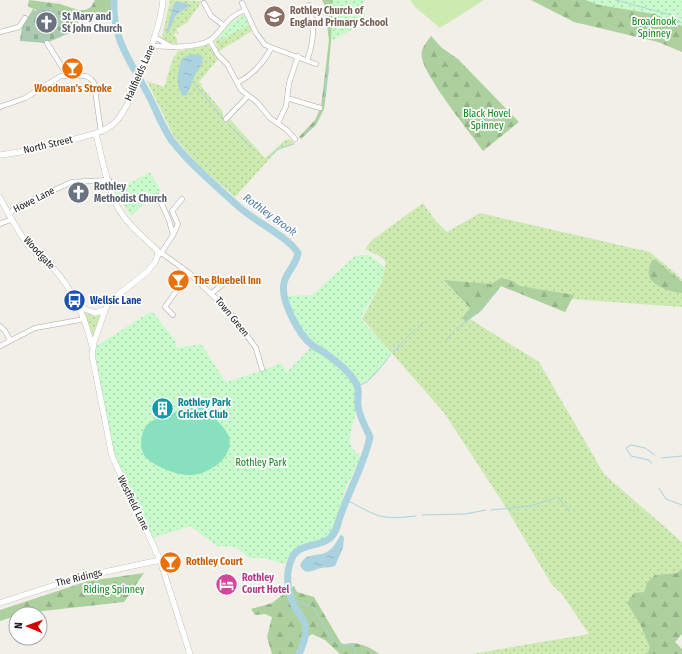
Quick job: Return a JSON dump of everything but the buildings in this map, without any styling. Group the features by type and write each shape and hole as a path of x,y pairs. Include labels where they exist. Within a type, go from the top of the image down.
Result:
{"street":[{"name":"Hallfields Lane","path":"98,133 118,119 142,72 156,38 161,18 163,0"},
{"path":"242,3 261,40 271,48 298,56 316,64"},
{"path":"307,60 313,43 314,32 309,5"},
{"path":"204,6 212,18 223,25"},
{"path":"153,46 173,47 210,41 223,25 232,17 245,10"},
{"path":"305,13 310,11"},
{"path":"0,32 19,27 25,18"},
{"path":"156,38 173,47"},
{"path":"210,41 218,55 227,64 240,89 278,123 288,135 295,139"},
{"path":"47,43 67,75"},
{"path":"237,83 247,78 263,62 271,48"},
{"path":"278,123 284,112 288,98 289,83 298,56"},
{"path":"0,107 20,101 59,77 67,75 84,75 92,80 98,133 109,180 119,209 160,253"},
{"path":"227,116 248,96"},
{"path":"288,98 316,109"},
{"name":"North Street","path":"0,155 41,148 98,133"},
{"name":"Howe Lane","path":"0,224 10,218 14,208 67,184 87,180 109,180"},
{"path":"158,196 170,220 173,235"},
{"name":"Woodgate","path":"0,198 10,218 31,248 64,281 80,306 85,319 92,348"},
{"path":"92,348 105,310 117,295 149,269 173,235 178,224 172,211 180,200"},
{"name":"Town Green","path":"160,253 189,273 212,293 244,330 256,348 262,369"},
{"path":"174,315 165,307 189,273"},
{"path":"212,293 223,284"},
{"path":"80,306 95,313 105,310"},
{"path":"0,346 35,328 85,319"},
{"path":"0,326 10,340"},
{"name":"Westfield Lane","path":"92,348 96,382 110,451 160,560 190,654"},
{"name":"The Ridings","path":"0,603 77,578 160,560"}],"green space":[{"path":"29,0 60,4 78,10 85,10 91,7 95,0 112,0 112,10 74,24 72,26 73,32 70,33 69,21 59,15 33,9 28,6"},
{"path":"170,0 201,1 188,22 176,29 179,34 176,33 174,35 177,38 177,44 165,41 162,37"},
{"path":"322,0 333,0 334,8 324,109 316,125 301,139 299,137 315,120 321,107 329,40 324,4"},
{"path":"333,0 363,0 366,22 331,41"},
{"path":"410,0 484,0 440,28 415,7"},
{"name":"Broadnook Spinney","path":"531,0 586,0 600,5 655,14 682,26 682,52 658,42 574,22"},
{"path":"586,0 682,0 682,26 655,14 600,5"},
{"path":"40,5 56,8 69,21 70,33 46,43 20,41 22,27 33,9 36,11"},
{"path":"244,15 252,31 219,51 215,41 231,23"},
{"path":"244,15 249,25 220,40 218,38 231,23"},
{"name":"Black Hovel Spinney","path":"431,36 442,48 458,59 519,122 483,151 439,91 425,67 422,52"},
{"path":"208,45 218,59 199,82 223,112 223,119 226,123 230,119 265,158 285,140 290,139 295,144 278,150 235,197 199,166 174,137 147,81 164,87 173,58 178,51"},
{"path":"150,172 161,191 150,198 131,216 115,191"},
{"path":"423,203 435,220 447,232 480,213 650,252 682,279 682,307 571,299 565,312 501,286 482,310 470,319 539,362 604,474 682,542 682,568 677,573 655,575 658,626 682,649 682,654 472,654 589,634 562,594 552,585 505,506 445,414 362,319 382,281 386,262 381,257 365,249 372,240"},
{"name":"Rothley Park","path":"370,255 385,268 382,281 361,317 361,320 392,353 374,376 356,388 356,413 350,436 350,444 361,457 343,497 334,527 331,532 316,543 304,546 294,551 286,564 262,558 249,558 236,547 217,546 190,526 153,538 115,459 95,354 95,347 152,311 175,340 177,348 201,344 226,382 281,363 287,372 312,346 291,316 285,296 312,295 355,256"},
{"path":"655,259 682,282 682,293 673,292 652,281 649,276 649,272 651,261"},
{"path":"501,278 510,280 520,286 574,295 565,312 501,286 482,310 466,322 462,318 470,308 444,280 491,284"},
{"path":"85,312 102,314 94,335 92,335"},
{"path":"192,407 200,407 205,409 225,429 229,437 230,445 228,452 223,459 211,469 196,475 189,475 179,474 168,470 147,459 141,447 142,436 146,426 161,417"},
{"path":"682,568 682,634 675,642 682,649 682,654 647,654 650,647 640,624 627,603 634,593 644,592 647,583 655,575 677,573"},
{"name":"Riding Spinney","path":"144,573 124,602 48,610 48,606 12,606 88,581"},
{"path":"294,586 297,592 314,597 341,643 355,643 362,645 379,654 340,654 325,640 312,634 304,640 302,654 272,654 267,637 272,617 265,614 255,615 251,609 272,603"},
{"name":"Riding Spinney","path":"8,607 8,618 0,621 0,610"}],"water":[{"path":"176,1 190,5 175,16 168,33 166,34 173,6"},
{"path":"192,54 201,55 203,62 194,77 187,95 184,96 178,83 179,67 182,58"},
{"path":"341,535 344,537 343,548 335,566 308,572 300,566 308,557 327,552"}],"waterway":[{"name":"Rothley Brook","path":"114,0 116,28 124,51 172,141 204,175 239,207 287,241 298,253 297,258 284,283 285,298 292,317 307,340 313,346 341,365 348,372 357,386 359,410 370,437 364,458 334,533 326,541 305,547 296,552 288,569 290,596 305,625 304,640 299,654"},
{"path":"616,0 671,15 682,23"},
{"path":"324,99 329,67"},
{"path":"192,81 222,117"},
{"path":"306,134 316,124"},
{"path":"229,125 251,148"},
{"path":"268,158 278,149 293,144"},
{"path":"456,329 481,309 498,290"},
{"path":"417,328 424,322"},
{"path":"405,339 416,329"},
{"path":"446,340 454,331"},
{"path":"393,352 404,341"},
{"path":"383,365 390,355"},
{"path":"358,386 367,382 381,367"},
{"path":"652,464 649,460 631,456 626,448 631,445 645,448 655,455"},
{"path":"661,458 682,456"},
{"path":"659,488 666,499 682,505"},
{"path":"558,497 569,511"},
{"path":"491,510 531,506 555,498"},
{"path":"347,500 373,514 380,516 394,518 416,516"},
{"path":"422,515 465,514 486,510"},
{"path":"292,599 313,607 332,640 342,646 346,644 353,644 356,654"}],"place":[{"name":"Rothley Church of England Primary School","path":"274,17"},
{"name":"St Mary and St John Church","path":"47,23"},
{"name":"Woodman's Stroke","path":"73,69"},
{"name":"Rothley Methodist Church","path":"79,193"},
{"name":"The Bluebell Inn","path":"178,281"},
{"name":"Wellsic Lane","path":"74,301"},
{"name":"Rothley Park Cricket Club","path":"163,409"},
{"name":"Rothley Court","path":"170,562"},
{"name":"Rothley Court Hotel","path":"226,584"}]}
